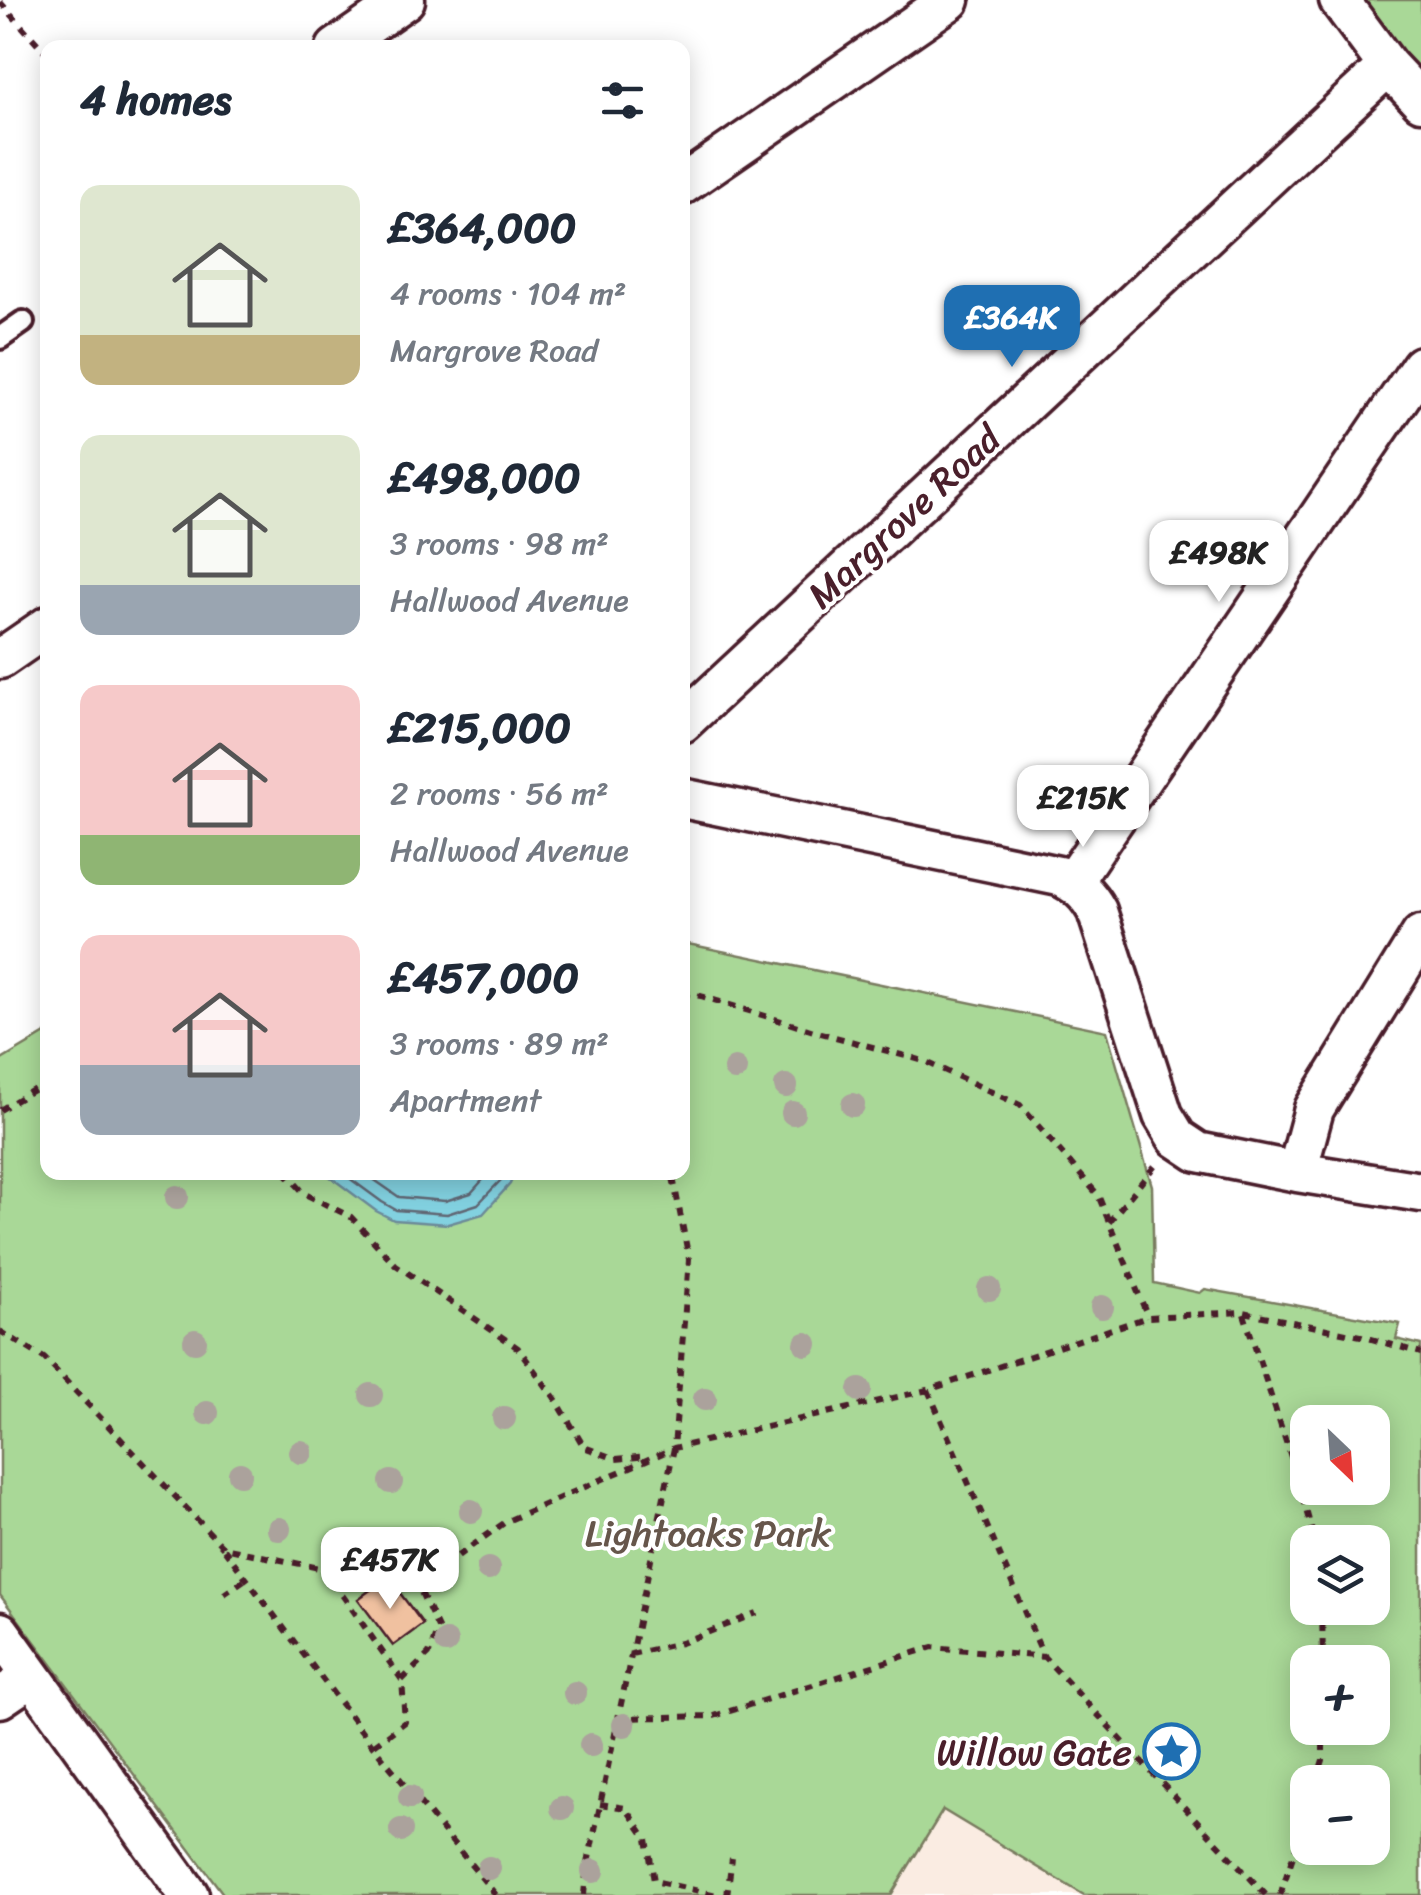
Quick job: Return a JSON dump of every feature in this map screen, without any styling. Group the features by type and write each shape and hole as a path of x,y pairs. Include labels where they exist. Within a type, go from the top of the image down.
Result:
{"street":[{"path":"347,40 404,0"},
{"path":"690,180 950,0"},
{"path":"1338,0 1388,66 1421,101"},
{"name":"Margrove Road","path":"690,716 1388,66"},
{"path":"1072,882 1421,366"},
{"path":"0,658 40,631"},
{"path":"690,800 1059,876 1072,882 1098,911 1163,1115 1177,1138 1198,1152 1421,1192"},
{"path":"1298,1172 1314,1109 1421,935"},
{"path":"0,1632 15,1687 189,1895"}],"lane":[{"path":"0,338 23,322"}],"path":[{"path":"0,2 40,47"},
{"path":"690,994 924,1060 1020,1104 1098,1195 1148,1317"},
{"path":"0,1110 40,1086"},
{"path":"1108,1223 1177,1138"},
{"path":"293,1180 305,1194 351,1217 396,1265 518,1348 557,1401 584,1447 616,1459 662,1454"},
{"path":"584,1895 674,1448 689,1259 674,1180"},
{"path":"419,1588 507,1521 674,1448 928,1390 1148,1317 1244,1312 1361,1336 1421,1353"},
{"path":"1244,1312 1310,1525"},
{"path":"0,1331 44,1358 224,1548 373,1746 496,1895"},
{"path":"928,1390 1044,1658 1266,1895"},
{"path":"224,1548 324,1569 380,1554 419,1588 438,1628 430,1654 402,1680"},
{"path":"324,1569 402,1680 404,1722 373,1746"},
{"path":"224,1594 247,1578"},
{"path":"631,1654 682,1643 756,1613"},
{"path":"618,1718 714,1716 933,1647 1044,1658"},
{"path":"600,1804 626,1808 646,1839 654,1881 717,1895"},
{"path":"727,1895 732,1858"},
{"path":"1280,1895 1290,1865"}],"shaded area":[{"path":"942,1810 1084,1895 891,1895"}],"green space":[{"path":"1361,0 1421,0 1421,85"},
{"name":"Lightoaks Park","path":"690,944 1107,1031 1152,1186 1154,1283 1400,1324 1396,1339 1421,1345 1421,1895 1084,1895 943,1810 891,1895 224,1895 0,1595 0,1061 40,1037 40,1180 690,1180"}],"water":[{"path":"334,1180 511,1180 483,1214 448,1224 394,1220"}],"building":[{"path":"388,1577 423,1624 393,1646 358,1599"}],"place":[{"name":"Willow Gate","path":"1171,1752"}]}
